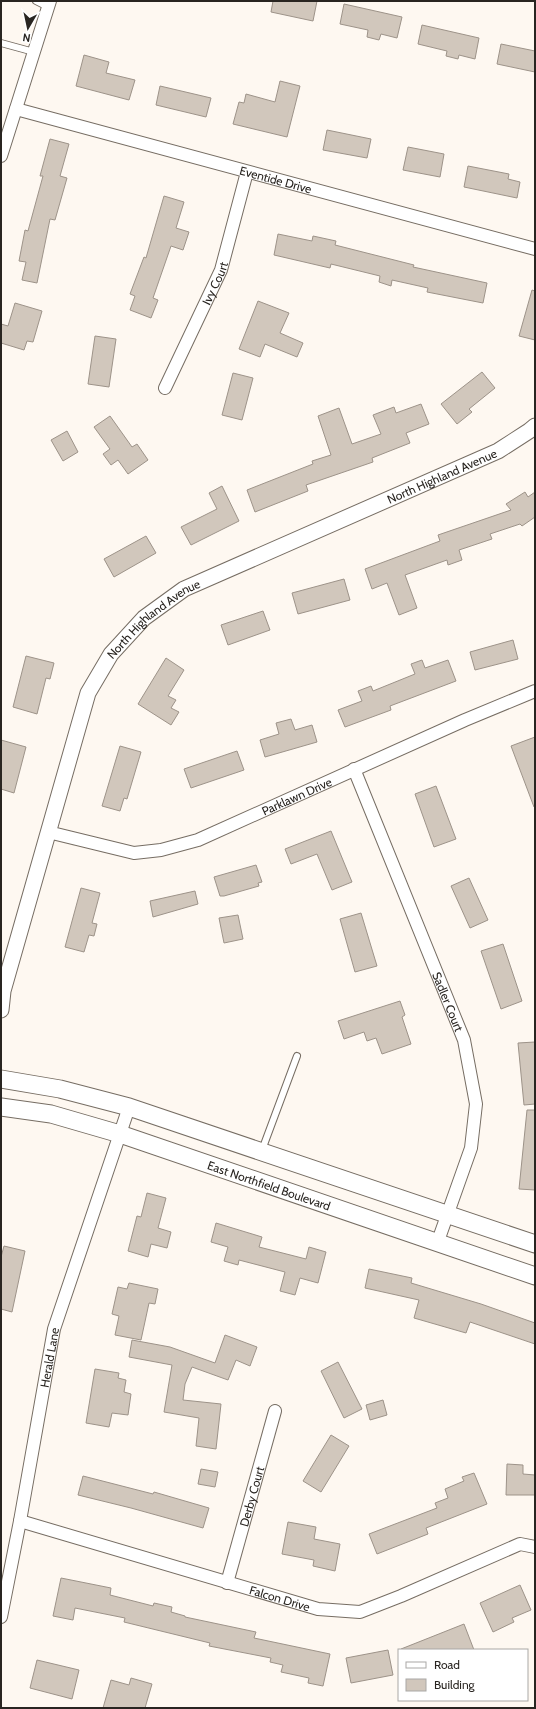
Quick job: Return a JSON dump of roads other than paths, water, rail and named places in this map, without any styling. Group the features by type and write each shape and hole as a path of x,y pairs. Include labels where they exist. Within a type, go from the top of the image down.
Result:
{"main road":[{"path":"1,1080 60,1089 129,1107 535,1244"},
{"name":"East Northfield Boulevard","path":"1,1107 51,1114 120,1134 438,1241 535,1276"}],"street":[{"path":"1,156 49,4"},
{"name":"Eventide Drive","path":"16,109 535,249"},
{"name":"Ivy Court","path":"165,388 220,270 247,172"},
{"name":"North Highland Avenue","path":"1,1010 3,991 88,693 111,654 144,618 184,590 498,451 535,426"},
{"name":"Parklawn Drive","path":"48,832 134,853 161,850 198,840 354,769 535,691"},
{"name":"Sadler Court","path":"354,769 464,1040 476,1104 471,1148 438,1241"},
{"name":"Herald Lane","path":"1,1617 20,1521 54,1329 129,1107"},
{"name":"Derby Court","path":"227,1583 275,1411"},
{"name":"Falcon Drive","path":"20,1521 318,1609 360,1612 401,1596 520,1544 535,1548"}],"lane":[{"path":"36,1 49,4"},
{"path":"1,43 34,52"},
{"path":"262,1152 297,1056"}]}
